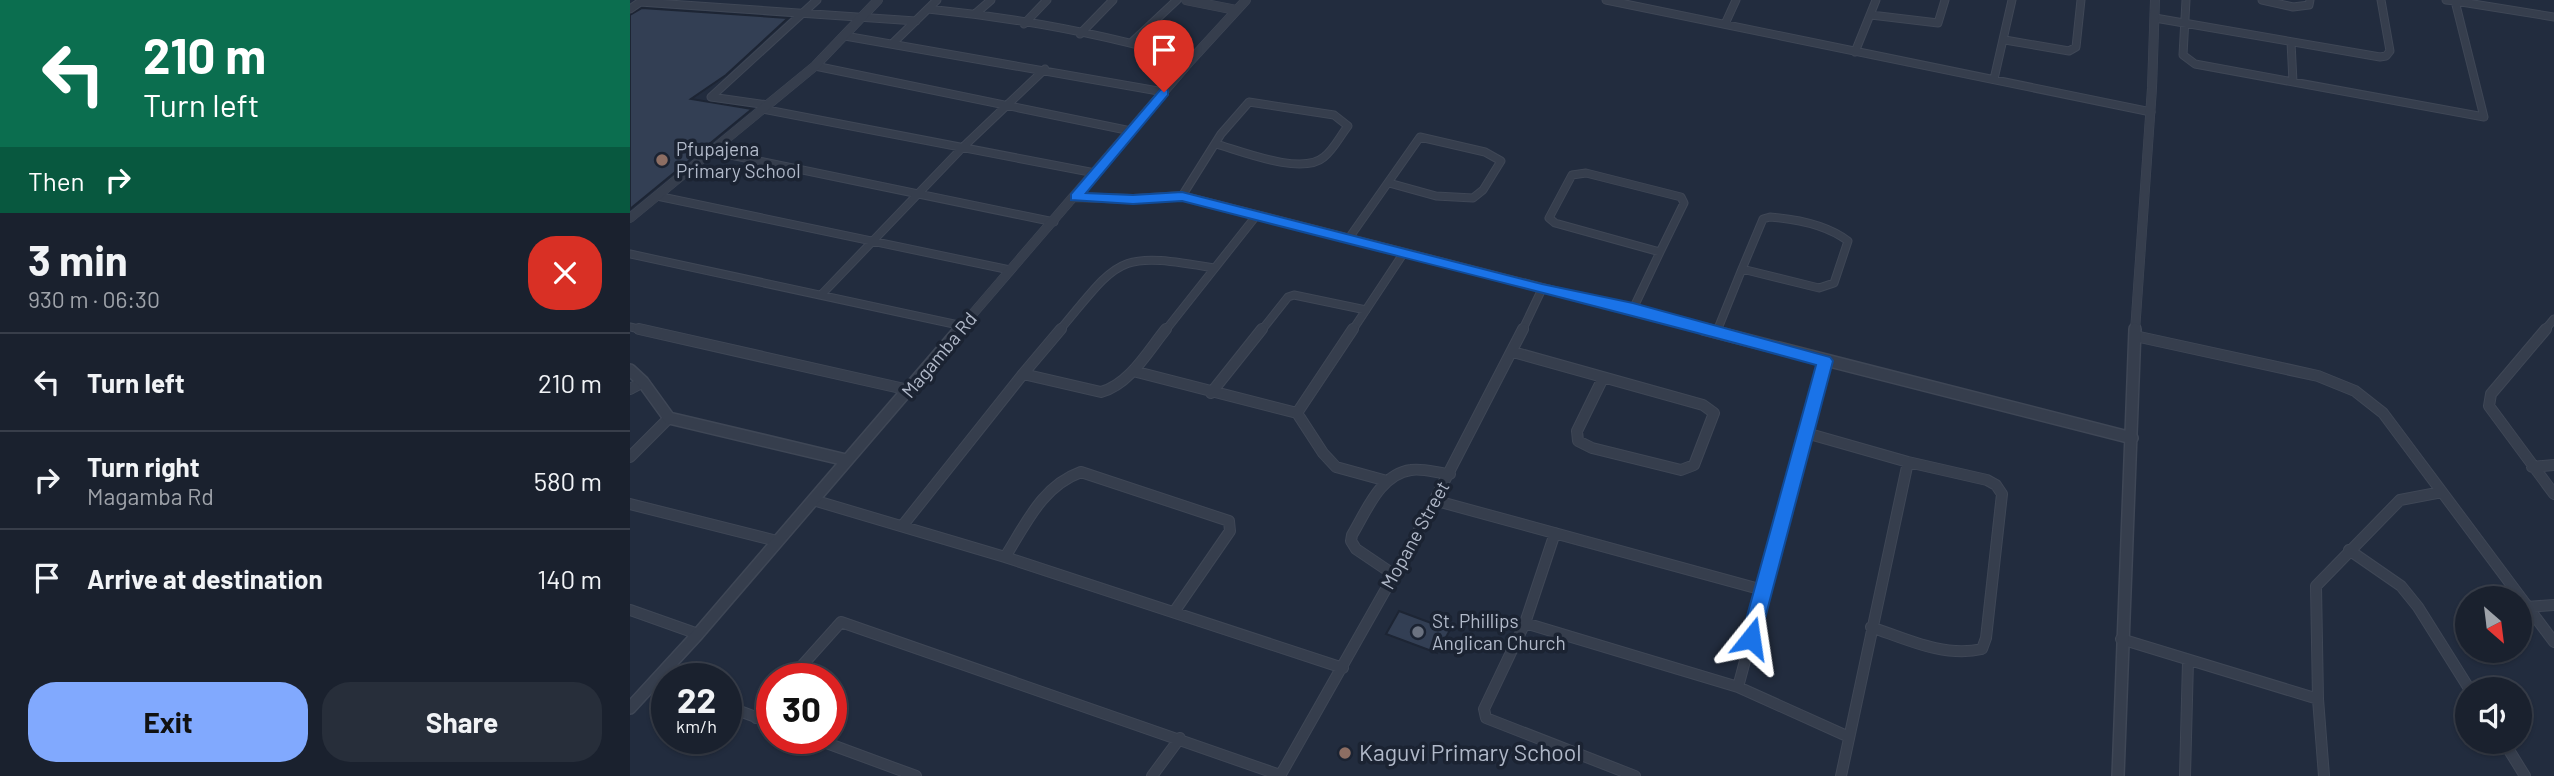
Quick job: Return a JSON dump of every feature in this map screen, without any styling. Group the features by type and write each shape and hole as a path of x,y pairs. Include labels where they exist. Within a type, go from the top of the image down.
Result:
{"street":[{"path":"696,7 704,0"},
{"path":"754,9 763,0"},
{"path":"817,0 711,97 1095,173"},
{"path":"630,218 815,65 878,0"},
{"path":"893,43 937,0"},
{"path":"975,14 991,0"},
{"path":"1024,24 1047,0"},
{"path":"1080,34 1113,0"},
{"path":"1132,42 1177,0"},
{"path":"1186,0 1236,10"},
{"name":"Magamba Rd","path":"676,663 846,460 1191,60 1246,0"},
{"path":"1606,0 2151,112"},
{"path":"1725,24 1736,0"},
{"path":"1855,52 1876,0"},
{"path":"1871,15 1938,23 1945,0"},
{"path":"1994,79 2012,0"},
{"path":"2005,40 2069,51 2076,47 2081,0"},
{"path":"2118,776 2121,639 2155,0"},
{"path":"2186,0 2183,55 2189,61 2484,117 2455,2"},
{"path":"2262,0 2300,8 2309,5 2310,0"},
{"path":"2155,18 2373,57 2386,57 2390,51 2381,0"},
{"path":"2446,0 2554,17"},
{"path":"630,9 641,1 916,21"},
{"path":"928,9 975,14 1132,42 1191,60"},
{"path":"845,36 1164,92"},
{"path":"2291,42 2293,82"},
{"path":"815,65 1131,131"},
{"path":"822,294 962,148 1045,69"},
{"path":"1182,196 1216,144 1241,109 1250,102 1335,115 1348,126 1324,158 1312,165 1296,164 1216,144"},
{"path":"1349,238 1420,138 1427,137 1485,152 1500,161 1479,196 1469,200 1455,200 1389,183"},
{"path":"711,151 1054,222"},
{"path":"1633,309 1661,252 1684,204 1681,197 1674,193 1586,173 1572,175 1549,218 1555,223 1661,252"},
{"path":"657,196 1010,270"},
{"path":"1075,197 1133,199 1182,196 2132,438"},
{"path":"1023,374 1101,392 1112,389 1133,371 1255,216"},
{"path":"1717,331 1742,268 1763,219 1769,216 1839,233 1848,241 1835,283 1829,286 1819,288 1742,268"},
{"path":"630,254 963,326"},
{"path":"1297,413 1402,254"},
{"path":"903,525 1023,374 1107,274 1124,261 1154,259 1214,268"},
{"name":"Mopane Street","path":"1280,776 1437,501 1542,289"},
{"path":"1211,393 1288,297 1294,295 1366,310"},
{"path":"2554,319 2491,394 2489,406 2554,494"},
{"path":"630,327 909,390"},
{"path":"2136,336 2318,376 2355,391 2383,413 2512,586"},
{"path":"1513,352 1703,405 1714,413 1695,465 1681,470 1605,452 1578,441 1577,432 1602,378"},
{"path":"1738,687 1825,361"},
{"path":"630,370 643,382 669,418 846,460"},
{"path":"1133,371 1297,413 1323,453 1336,467 1387,481"},
{"path":"630,389 643,382"},
{"path":"630,457 669,418"},
{"path":"1807,433 1908,462 1987,480 1996,485 2002,495 1986,638 1982,649 1973,653 1955,653 1871,627"},
{"path":"1841,776 1908,462"},
{"path":"2532,467 2554,465"},
{"path":"1393,574 1356,549 1351,541 1352,535 1387,481 1395,474 1410,470 1450,474"},
{"path":"1005,557 1052,485 1068,475 1081,472 1229,521 1230,531 1174,612"},
{"path":"2324,776 2318,699 2316,586 2400,500 2442,492"},
{"path":"813,500 1005,557 1343,668"},
{"path":"1437,501 1763,590"},
{"path":"630,504 777,541"},
{"path":"1555,533 1525,622 1484,709 1486,718 1635,776"},
{"path":"2349,550 2401,586 2418,607 2462,677"},
{"path":"2532,607 2554,605"},
{"path":"630,610 698,634"},
{"path":"2532,612 2554,642"},
{"path":"804,663 841,622 1180,738 1280,776"},
{"path":"1525,622 1738,687 1849,737"},
{"path":"2121,639 2318,699"},
{"path":"2185,776 2188,661"},
{"name":"Magamba Rd","path":"630,708 651,690"},
{"path":"742,712 756,718"},
{"path":"1152,776 1180,738"},
{"path":"847,751 916,776"},
{"path":"2511,754 2525,776"}],"building":[{"name":"Pfupajena Primary School","path":"642,8 788,18 726,75 691,99 752,109 630,209 630,15"},
{"name":"St. Phillips Anglican Church","path":"1399,611 1450,630 1437,653 1386,634"}],"place":[{"name":"Pfupajena Primary School","path":"662,160"},
{"name":"St. Phillips Anglican Church","path":"1418,632"},
{"name":"Kaguvi Primary School","path":"1345,753"}],"route":[{"path":"1164,92 1075,197 1133,199 1182,196 1402,254 1692,324 1825,361 1751,638"}]}
